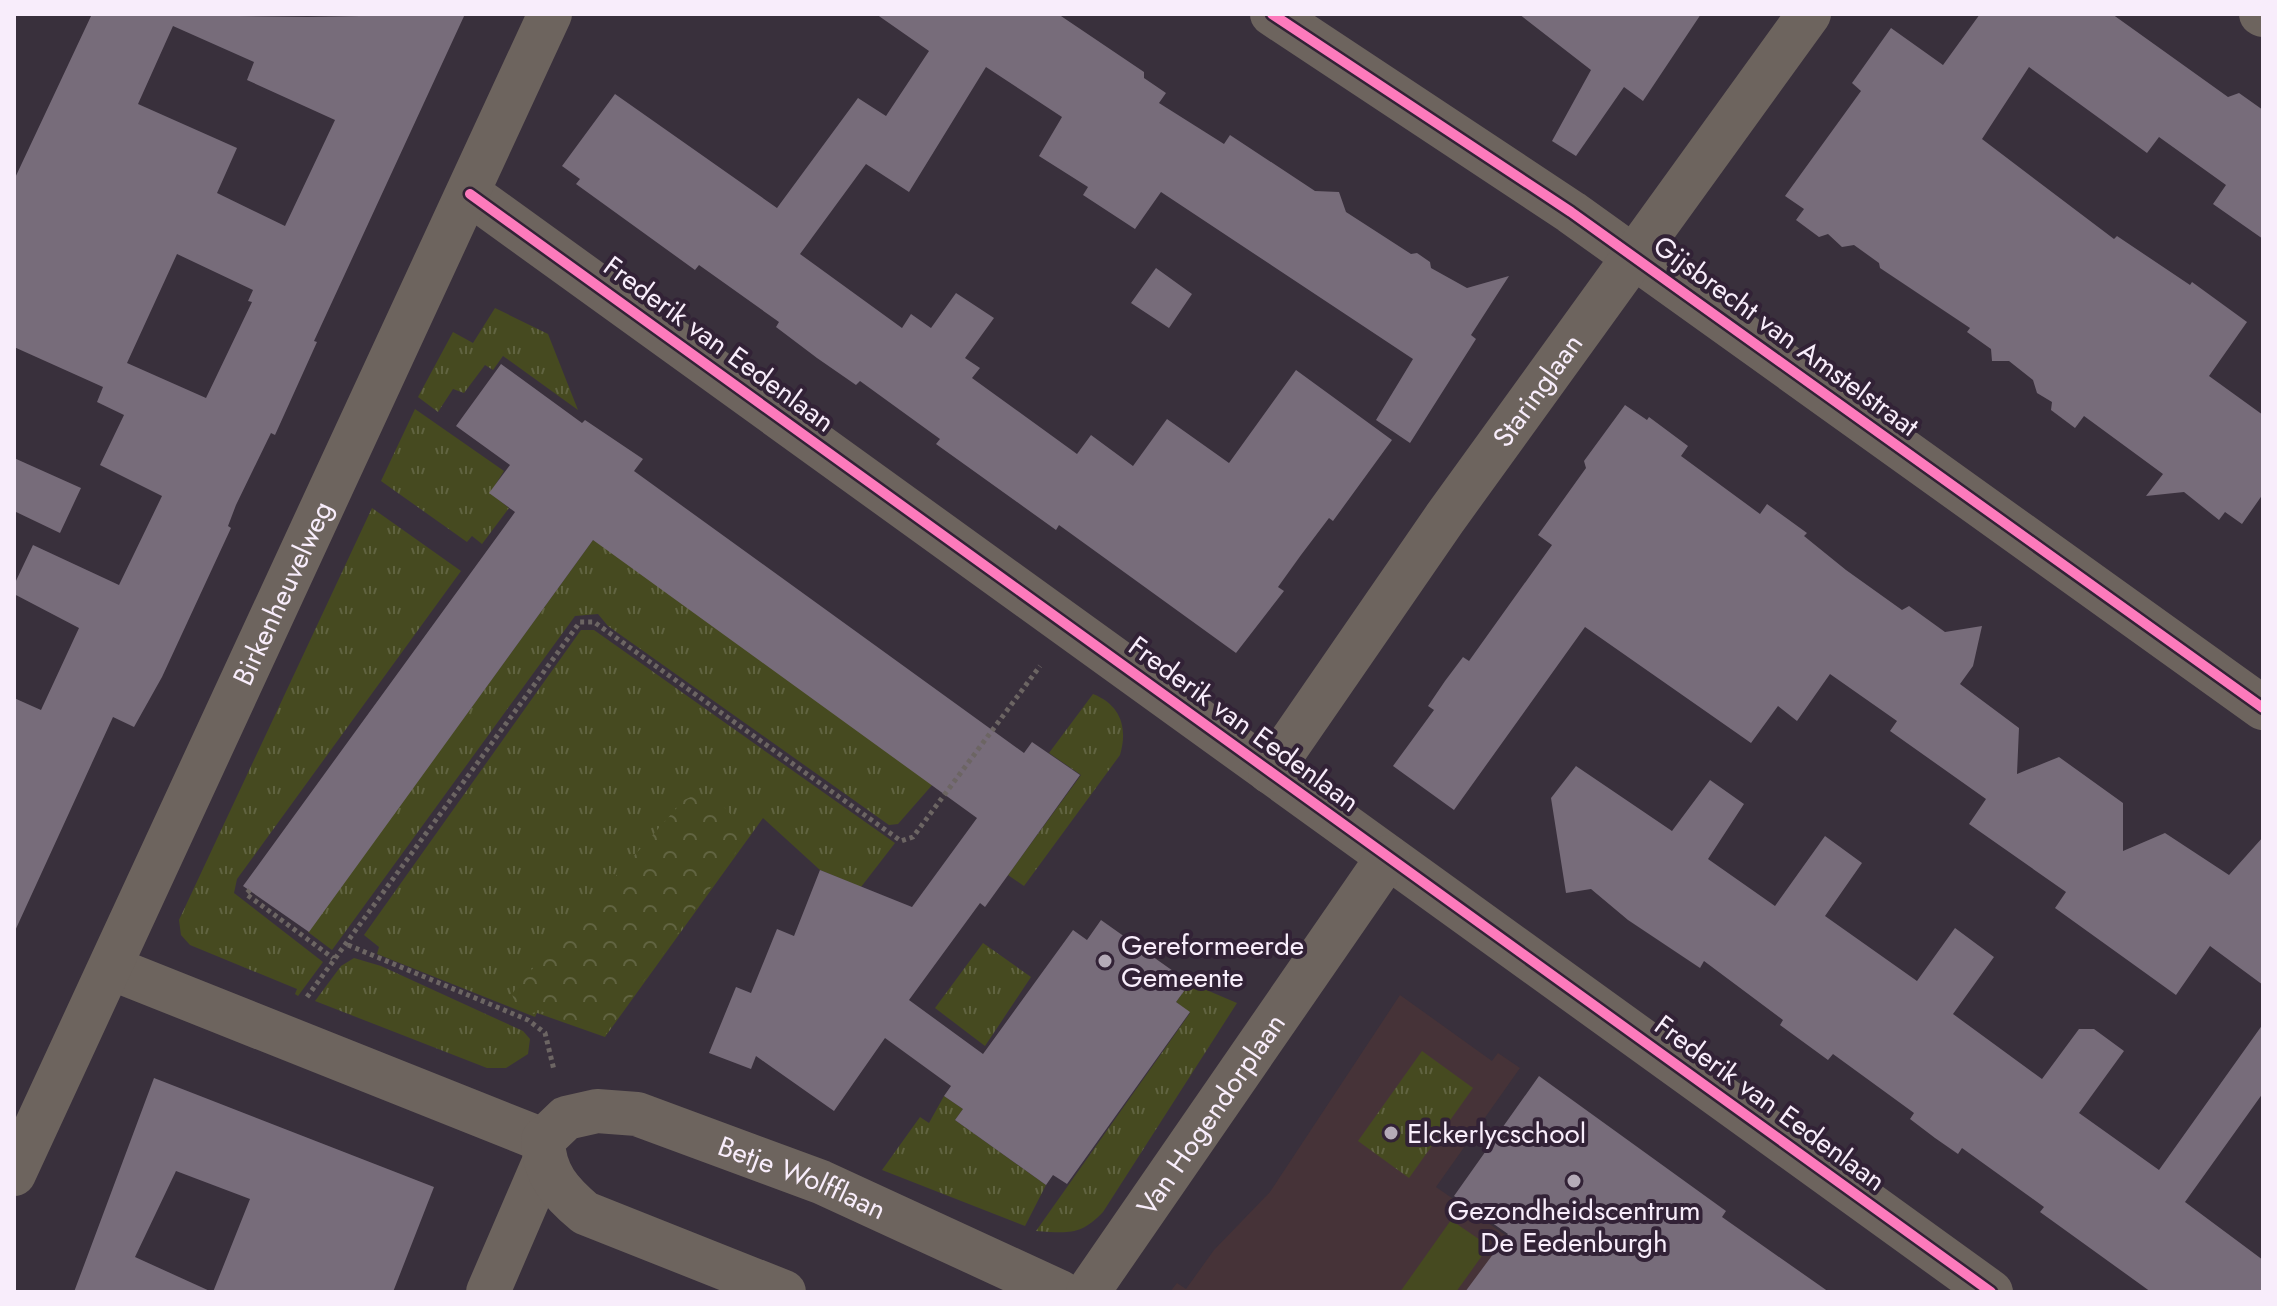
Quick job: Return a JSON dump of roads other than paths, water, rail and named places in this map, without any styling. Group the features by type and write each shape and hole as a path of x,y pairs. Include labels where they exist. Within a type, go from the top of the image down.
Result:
{"street":[{"name":"Birkenheuvelweg","path":"14,1174 470,194 550,14"},
{"name":"Gijsbrecht van Amstelstraat","path":"1272,14 1635,257 2263,708"},
{"name":"Staringlaan","path":"1270,772 1445,518 1809,14"},
{"name":"Frederik van Eedenlaan","path":"470,194 1991,1292"},
{"name":"Van Hogendorplaan","path":"1088,1292 1388,857"},
{"path":"111,968 551,1140"},
{"name":"Betje Wolfflaan","path":"551,1140 597,1111 637,1114 821,1182 1060,1292"},
{"path":"488,1292 551,1140"},
{"path":"551,1140 559,1192 585,1213 784,1292"}],"place":[{"name":"Gereformeerde Gemeente","path":"1105,961"},
{"name":"Elckerlycschool","path":"1391,1133"},
{"name":"Gezondheidscentrum De Eedenburgh","path":"1574,1181"}]}
